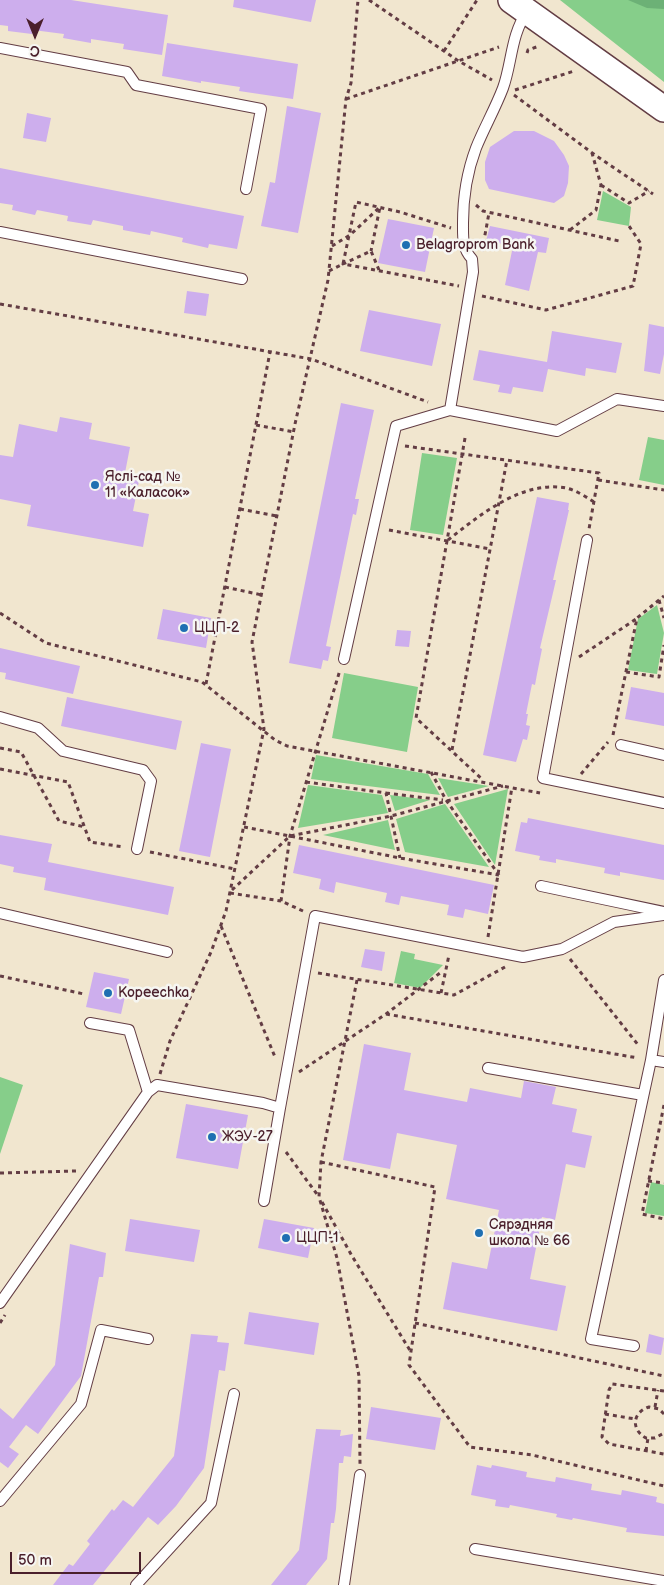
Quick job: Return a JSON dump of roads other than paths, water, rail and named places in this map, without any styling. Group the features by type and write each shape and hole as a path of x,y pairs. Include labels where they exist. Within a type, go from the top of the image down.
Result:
{"street":[{"path":"519,6 664,109"}],"lane":[{"path":"450,410 469,293 472,259 466,252 463,244 465,192 468,171 476,146 503,87 520,21 519,6"},
{"path":"0,48 127,72 136,85 261,109 246,188"},
{"path":"0,232 242,279"},
{"path":"344,659 396,426 450,410 557,430 617,399 664,406"},
{"path":"587,540 542,778 664,803"},
{"path":"0,717 38,728 63,751 143,770 150,781 137,849"},
{"path":"621,745 664,755"},
{"path":"541,886 664,914"},
{"path":"0,913 166,952"},
{"path":"264,1201 315,916 523,957 562,949 614,922 664,914"},
{"path":"634,1346 591,1339 651,1060 664,980"},
{"path":"90,1023 129,1030 148,1092"},
{"path":"651,1060 664,1062"},
{"path":"488,1068 643,1095"},
{"path":"0,1303 38,1245 94,1170 148,1092 157,1085 263,1103 280,1108"},
{"path":"0,1501 81,1404 101,1330 148,1339"},
{"path":"136,1585 211,1503 234,1394"},
{"path":"344,1585 360,1475"},
{"path":"475,1549 664,1582"}],"place":[{"name":"Belagroprom Bank","path":"406,245"},
{"name":"Яслі-сад № 11 «Каласок»","path":"95,485"},
{"name":"ЦЦП-2","path":"184,628"},
{"name":"Kopeechka","path":"108,993"},
{"name":"ЖЭУ-27","path":"212,1137"},
{"name":"Сярэдняя школа № 66","path":"479,1233"},
{"name":"ЦЦП-1","path":"286,1238"}]}
